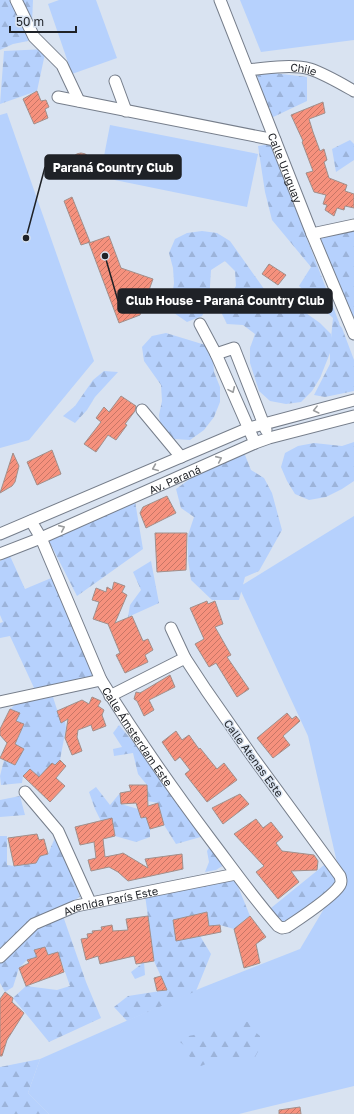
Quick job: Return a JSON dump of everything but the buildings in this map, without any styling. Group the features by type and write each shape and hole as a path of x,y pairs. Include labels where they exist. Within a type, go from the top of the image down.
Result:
{"street":[{"path":"16,0 34,37 62,66 80,102"},
{"name":"Calle Uruguay","path":"220,0 312,234 354,334"},
{"name":"Chile","path":"248,70 282,67 309,69 335,80 354,91"},
{"path":"115,81 126,110"},
{"path":"58,97 275,140"},
{"path":"312,234 354,225"},
{"path":"200,324 216,354 255,443"},
{"path":"216,354 234,348 269,438"},
{"name":"Av. Paraná","path":"0,534 249,428 354,400"},
{"path":"142,410 181,457"},
{"name":"Av. Paraná","path":"0,554 41,538 255,443 354,416"},
{"name":"Calle Ámsterdam Este","path":"31,521 41,538 101,680 110,696 130,728 236,874 272,920 282,928"},
{"name":"Calle Atenas Este","path":"170,628 185,658 252,756 340,876 340,884 332,894 289,926 282,928"},
{"path":"110,696 185,658"},
{"path":"0,702 101,680"},
{"path":"25,792 58,831 90,902"},
{"name":"Avenida París Este","path":"0,957 34,924 76,906 236,874"}],"green space":[{"path":"0,0 33,0 32,23 28,41 13,44 0,50"},
{"path":"59,0 96,0 117,58 72,74 48,4"},
{"path":"240,0 354,0 354,40 261,52"},
{"path":"46,49 37,91 0,104 4,51"},
{"path":"256,71 307,77 307,101 269,119"},
{"path":"7,113 94,361 29,440 0,448 0,115"},
{"path":"110,125 258,154 247,207 100,177"},
{"path":"350,140 354,144 354,160 336,172 332,149"},
{"path":"271,144 340,325 337,322 342,328 354,360 354,391 325,397 314,395 330,364 330,353 320,378 312,391 301,402 286,404 270,401 259,391 250,363 250,348 255,334 243,325 227,324 220,310 236,286 235,271 225,261 211,270 209,302 202,316 187,322 174,313 172,297 174,283 173,268 169,253 175,239 187,233 202,231 217,233 230,241 269,296 296,306 320,323 331,334 331,338 333,318 299,286 311,267 272,220 265,192 258,146"},
{"path":"354,227 354,337 314,235"},
{"path":"166,333 212,347 214,372 220,387 220,402 214,417 204,430 190,440 173,439 161,429 159,415 162,401 161,385 144,361 142,347 152,336"},
{"path":"104,371 118,372 95,397 87,410 75,423 63,416 75,406 93,380"},
{"path":"354,442 354,481 326,497 309,500 295,494 281,467 285,453 298,446 314,443 342,446"},
{"path":"243,450 251,470 264,478 272,493 282,530 259,571 245,577 239,600 212,600 191,580 188,560 188,535 194,517 181,508 176,489 208,466"},
{"path":"135,501 143,549 77,596 48,539"},
{"path":"354,516 354,1086 239,1114 49,1114 28,1093 40,1059 201,988 300,949 341,880 308,736 239,587"},
{"path":"10,556 25,589 56,576 96,681 35,690 10,636 0,638 0,623 3,622 0,615 0,561"},
{"path":"151,561 159,603 128,617 130,605 141,590 133,572"},
{"path":"53,697 61,722 65,721 66,728 60,760 55,765 52,763 39,777 30,769 23,776 22,783 1,785 0,776 4,760 15,764 24,749 15,744 24,724 16,721 20,713 10,709 16,704"},
{"path":"119,725 153,766 204,836 176,844 164,825 158,803 148,801 147,785 138,774 133,753 114,756 113,749 122,747 113,733"},
{"path":"96,787 110,805 120,793 121,804 138,809 141,818 146,817 150,829 150,837 136,842 115,836 112,818 101,821 95,809 89,792"},
{"path":"20,796 25,815 0,817 0,800"},
{"path":"57,833 80,897 34,923 62,913 86,982 101,1018 49,1042 13,998 26,986 57,990 70,986 58,952 48,955 45,947 34,950 37,957 27,960 19,968 13,987 5,992 0,983 0,963 33,925 0,957 0,836 7,836 7,865 14,866 35,863 40,856 48,854"},
{"path":"212,843 227,863 216,870 205,872 209,862 207,851"},
{"path":"329,861 341,880 282,928 271,908"},
{"path":"235,879 250,916 234,929 220,925 209,926 207,912 173,920 176,940 200,936 211,954 196,991 127,1021 114,1007 128,996 167,990 154,961 145,895"},
{"path":"144,962 145,975 135,979 131,972"},
{"path":"241,1021 248,1022 254,1031 260,1036 260,1048 254,1059 232,1062 224,1060 213,1061 201,1066 189,1056 186,1047 180,1042 183,1037 225,1029"},
{"path":"40,1059 28,1093 49,1114 0,1114 0,1067"}],"place":[{"name":"Paraná Country Club","path":"26,238"},
{"name":"Club House - Paraná Country Club","path":"105,256"}]}
